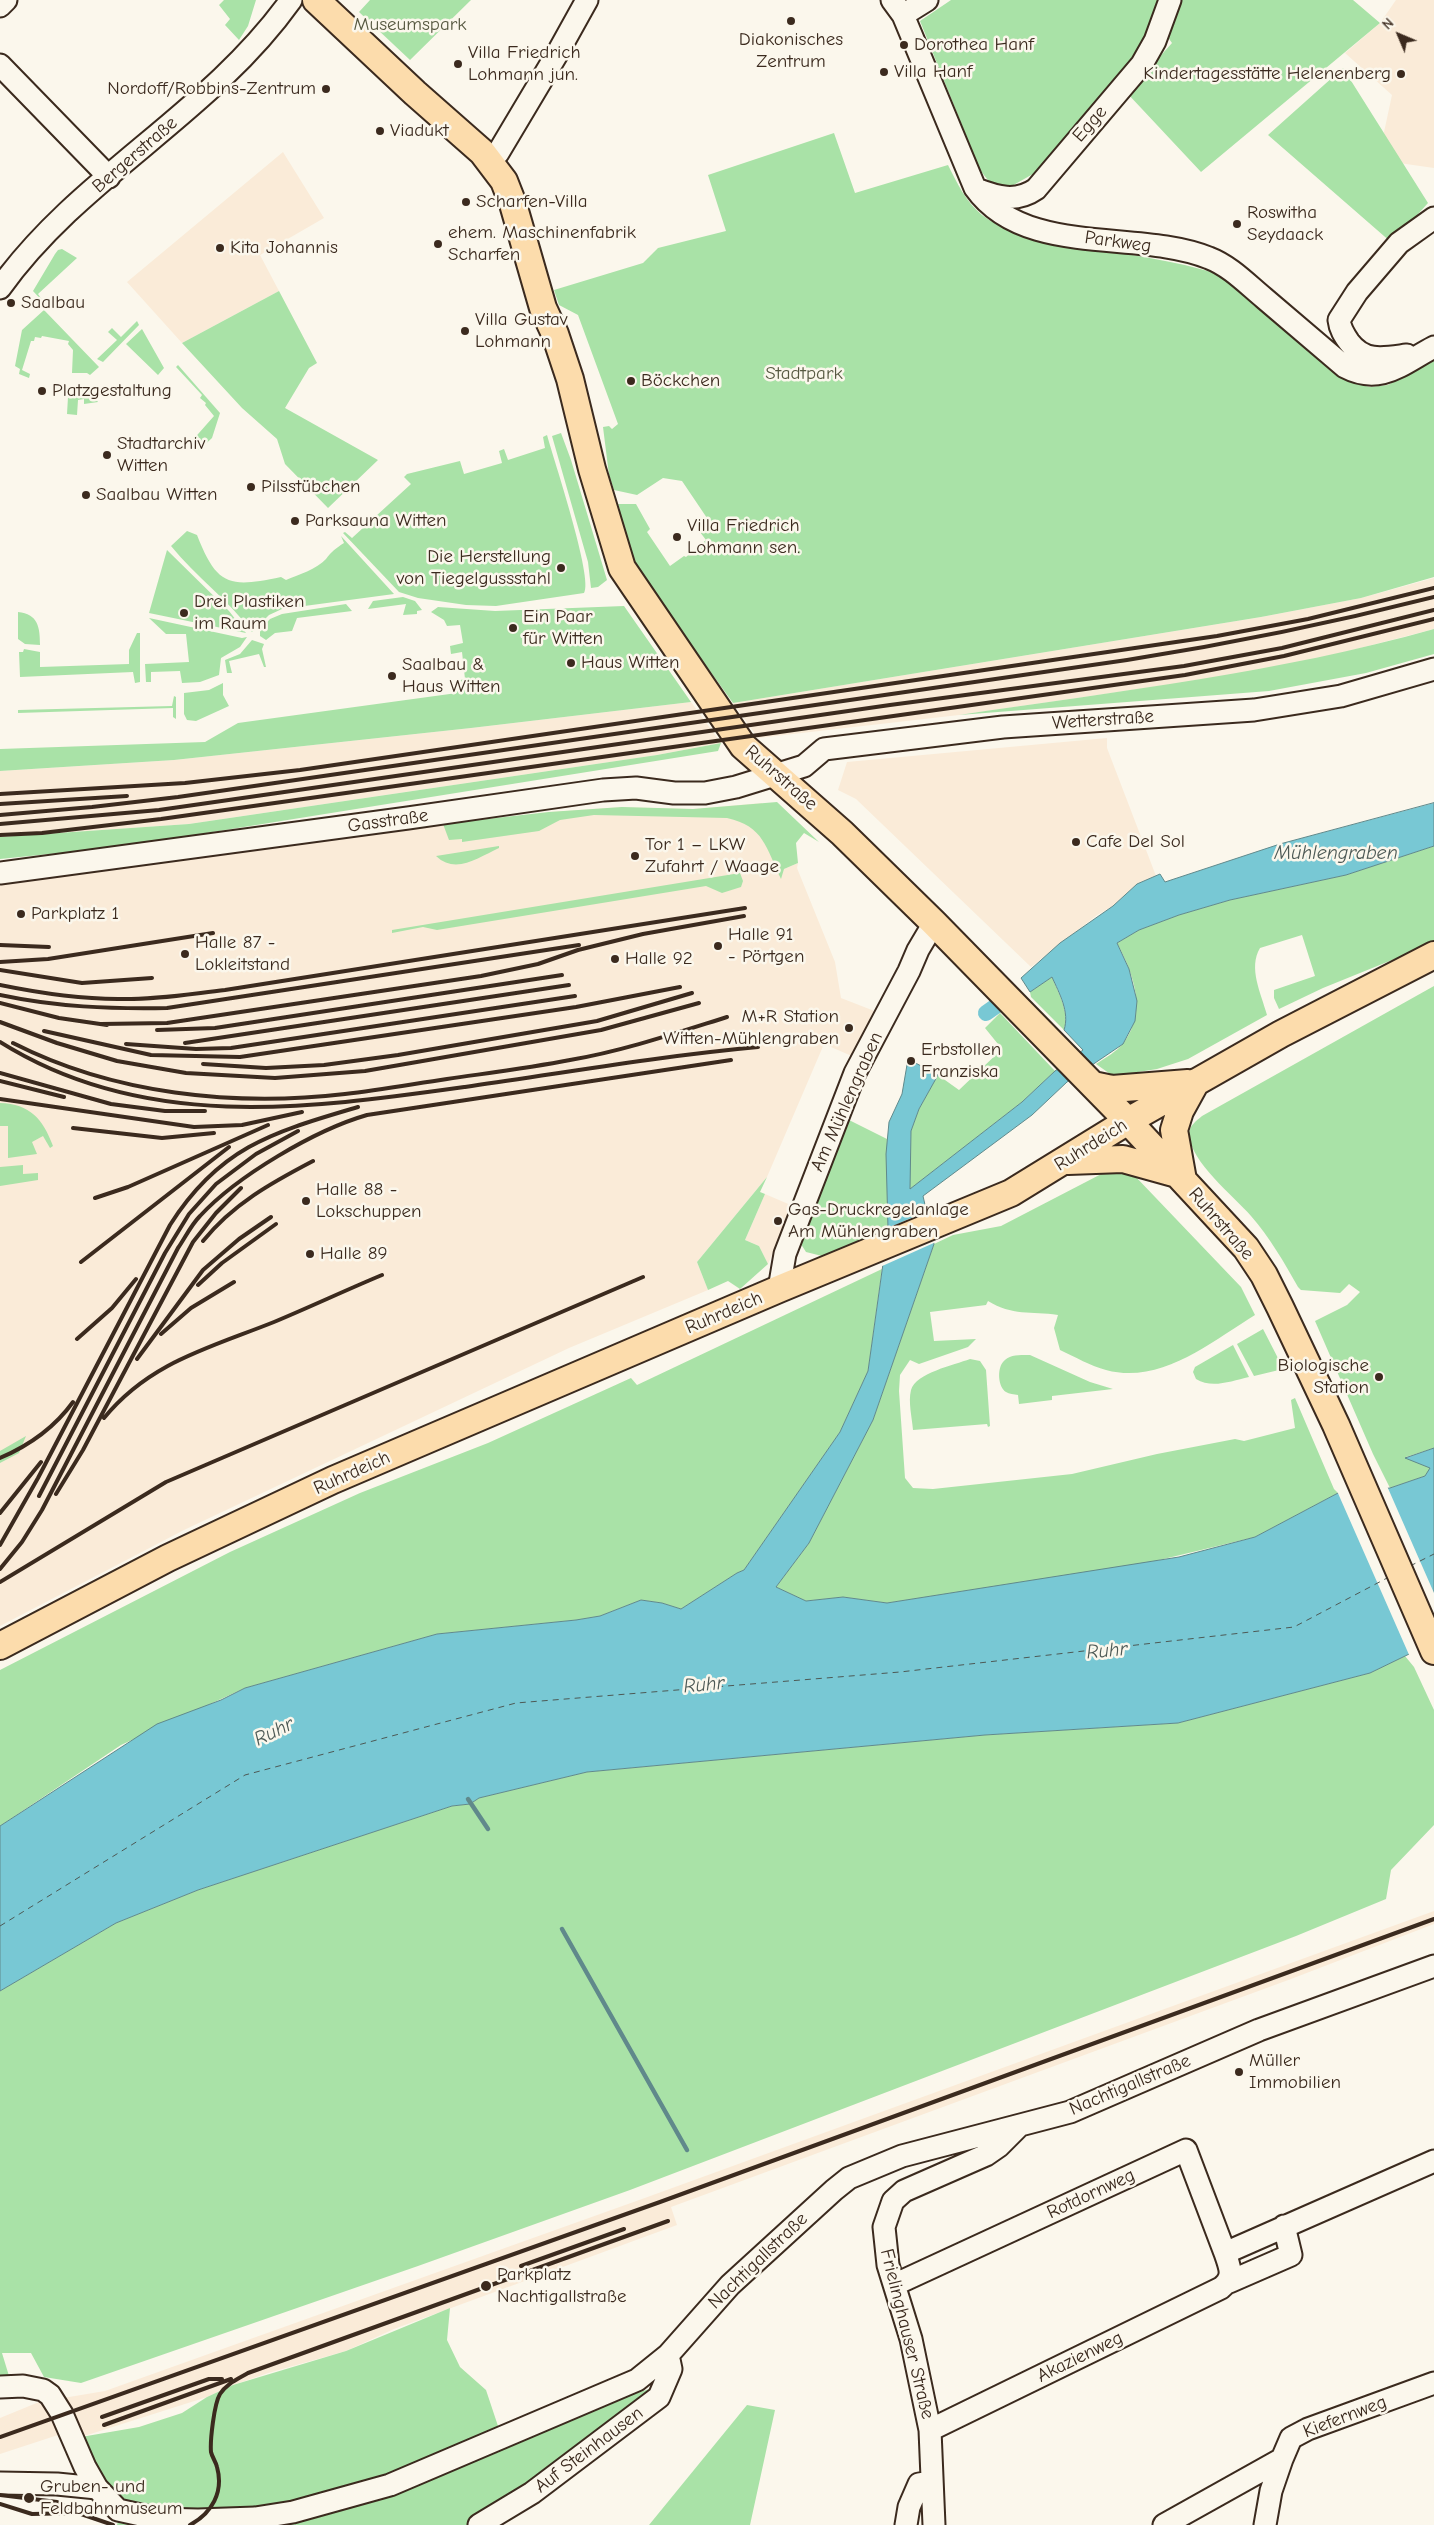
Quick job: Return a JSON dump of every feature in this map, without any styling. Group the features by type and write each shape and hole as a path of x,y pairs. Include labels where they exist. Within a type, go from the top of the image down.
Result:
{"main road":[{"path":"316,0 490,161"},
{"name":"Ruhrstraße","path":"490,161 504,182 513,204 543,308 555,334 582,423 592,469 622,568 628,581 708,693 742,746 842,833 934,923 1128,1121 1246,1248 1264,1275 1336,1425 1434,1652"},
{"name":"Ruhrdeich","path":"0,1646 233,1526 334,1480 779,1289 1011,1193 1066,1161 1128,1121 1281,1034 1434,955"},
{"path":"1089,1082 1112,1089 1196,1082"},
{"path":"1066,1161 1123,1159 1181,1177 1174,1130 1176,1121 1196,1082"}],"street":[{"path":"0,6 6,0"},
{"name":"Bergerstraße","path":"0,288 36,242 109,176 196,103 246,56 291,0"},
{"path":"490,161 498,153 587,0"},
{"path":"898,7 927,0"},
{"name":"Egge","path":"975,188 1007,198 1020,197 1036,189 1142,64 1155,41 1170,0"},
{"name":"Parkweg","path":"898,7 975,188 984,202 998,213 1017,222 1048,232 1157,246 1198,254 1215,260 1232,271 1345,367 1358,374 1370,376 1383,374 1425,351"},
{"path":"0,65 109,176"},
{"path":"1425,351 1385,359 1365,355 1341,330 1339,320 1357,292 1399,243 1434,218"},
{"name":"Wetterstraße","path":"775,774 804,766 824,749 1003,727 1254,710 1341,696 1434,669"},
{"name":"Gasstraße","path":"0,872 603,790 636,788 674,793 705,793 736,787 775,774"},
{"name":"Am Mühlengraben","path":"779,1289 785,1254 855,1073 909,971 918,950 934,923"},
{"name":"Nachtigallstraße","path":"0,2387 23,2386 43,2390 50,2396 62,2414 85,2467 97,2488 118,2510 159,2518 198,2520 246,2518 293,2512 390,2486 637,2380 668,2356 730,2285 849,2178 902,2156 1070,2112 1259,2030 1434,1966"},
{"name":"Frielinghauser Straße","path":"934,2525 930,2430 917,2361 884,2244 884,2227 893,2201 904,2191 986,2155 999,2146 1018,2127"},
{"name":"Rotdornweg","path":"896,2284 1186,2150 1225,2253"},
{"path":"1229,2282 1230,2269 1225,2253 1434,2161"},
{"name":"Akazienweg","path":"930,2430 1186,2307 1229,2282 1291,2255 1285,2226"},
{"name":"Auf Steinhausen","path":"479,2525 532,2493 659,2397 671,2369 668,2356"},
{"name":"Kiefernweg","path":"1265,2525 1271,2491 1291,2438 1308,2428 1434,2383"},
{"path":"1164,2525 1282,2459"},
{"path":"906,2525 909,2507 919,2484 932,2482"},
{"path":"0,2484 57,2484 97,2488"}],"shaded area":[{"name":"Kindertagesstätte Helenenberg","path":"1396,0 1434,0 1434,168 1378,160 1392,95 1345,53 1380,23"},
{"name":"Kita Johannis","path":"283,152 324,218 260,255 279,291 182,343 127,282"},
{"path":"1434,578 1434,629 1314,660 1202,680 959,715 758,738 733,703 1261,617 1361,598"},
{"path":"691,702 721,743 657,755 189,824 0,837 0,771 174,760"},
{"path":"1107,738 1107,748 1156,876 1137,884 1113,906 1097,915 1031,967 856,799 838,790 847,762"},
{"path":"762,803 784,869 798,863 797,868 835,962 841,998 877,1012 854,1057 824,1044 767,1177 697,1262 708,1290 569,1348 184,1530 0,1626 0,885 390,831 549,812 622,807 693,809"},
{"path":"765,1194 793,1206 768,1264 759,1246 745,1240"},
{"path":"1434,1911 1434,1924 1291,1979 671,2207 677,2225 394,2329 346,2351 268,2373 233,2385 207,2397 81,2437 77,2425 58,2435 0,2454 0,2418 39,2402 105,2391 642,2199"}],"green space":[{"path":"224,0 256,0 248,26 239,40 225,25 230,19 219,5"},
{"name":"Museumspark","path":"370,0 471,0 410,60 359,12"},
{"path":"951,0 1353,0 1380,23 1201,172 1127,93 1172,43 1160,26 1136,60 1040,170 1010,187 991,184 980,170 920,21"},
{"path":"1343,68 1428,203 1392,243 1268,135"},
{"name":"Stadtpark","path":"834,133 855,193 948,165 962,192 971,204 982,215 1005,228 1043,240 1168,261 1218,274 1350,382 1370,387 1388,385 1434,359 1434,577 1361,598 1261,617 733,703 647,584 628,552 615,514 620,510 618,504 636,504 650,529 647,532 670,566 684,556 686,557 706,540 697,528 698,524 707,518 682,481 663,478 637,495 614,490 609,475 603,427 609,426 612,429 618,424 578,315 559,305 554,290 643,263 658,248 726,231 708,175"},
{"path":"62,249 77,258 38,294 46,305 33,291 55,254 58,250"},
{"path":"279,291 317,363 309,368 285,408 378,460 328,508 285,464 277,439 242,408 182,343"},
{"path":"44,310 99,367 90,375 87,373 72,373 73,350 68,344 69,341 42,336 41,338 35,337 34,341 31,341 22,370 30,374 29,378 19,374 20,369 15,366 22,330"},
{"path":"137,321 139,325 103,362 97,359 117,340 108,332 112,328 121,337"},
{"path":"142,329 164,368 158,375 126,344"},
{"path":"178,365 220,413 212,438 199,450 191,442 214,416 205,405 206,403 200,398 202,395 176,367"},
{"path":"86,386 95,392 95,398 98,402 84,404 84,399 78,400 77,415 67,414 68,397 77,394"},
{"path":"561,433 607,580 598,587 591,588 588,562 552,436"},
{"path":"547,435 578,543 586,583 584,593 496,606 466,605 418,598 399,592 343,533 345,532 352,538 411,484 404,477 407,474 460,461 464,474 502,463 499,451 504,449 508,460 545,448 543,437"},
{"path":"187,531 197,535 211,565 219,574 237,582 281,577 286,580 307,571 322,563 334,550 344,543 341,536 394,594 282,609 269,615 252,632 233,609 171,546"},
{"path":"167,550 229,611 246,633 149,613"},
{"path":"403,597 415,601 422,610 417,611 417,614 403,615 406,604 368,609 373,601"},
{"path":"346,604 352,611 297,618 292,631 275,633 266,640 260,636 260,630 270,619 282,614"},
{"path":"624,606 691,702 174,760 0,771 0,749 205,742 238,723 457,693 456,681 465,679 462,652 451,654 450,646 463,643 460,625 447,626 444,620 431,612 438,607 495,611"},
{"path":"18,612 30,615 36,622 40,645 25,644 18,639"},
{"path":"149,618 242,638 247,637 240,647 221,658 219,675 200,682 182,683 180,671 151,672 151,682 146,682 145,664 189,662 186,634 166,634"},
{"path":"1434,629 1434,654 1366,673 1269,691 959,715 1138,689 1257,669 1316,658"},
{"path":"137,633 140,633 140,682 135,683 133,672 20,677 19,652 23,652 24,649 40,652 40,667 129,664 129,650"},
{"path":"252,640 264,644 262,649 266,667 264,667 259,654 229,661 232,673 227,673 225,660 240,654"},
{"path":"223,683 223,695 229,706 196,721 187,720 184,714 184,693 209,690"},
{"path":"174,696 176,697 176,719 173,717 173,708 18,713 18,710 172,706"},
{"path":"721,743 718,751 119,847 0,859 0,837 189,824 657,755"},
{"path":"777,802 819,842 804,833 796,843 798,863 784,869 781,879 767,848 756,833 749,827 727,818 594,815 560,820 539,831 462,842 462,839 449,840 443,824 549,812 622,807 693,809"},
{"path":"499,846 499,848 468,863 451,864 436,856"},
{"path":"1434,846 1434,943 1323,988 1279,1009 1274,998 1274,990 1315,976 1302,935 1260,948 1255,964 1255,972 1267,1015 1188,1059 1157,1069 1113,1076 1096,1064 1124,1042 1135,1018 1136,993 1133,980 1117,943 1139,930 1179,915 1230,900 1346,875"},
{"path":"740,873 743,881 741,887 722,893 706,886 437,930 423,927 392,933 392,930"},
{"path":"1052,977 1066,1016 1064,1030 1031,997 1030,992"},
{"path":"1434,986 1434,1448 1406,1457 1431,1468 1425,1476 1390,1488 1373,1454 1315,1321 1347,1305 1360,1292 1349,1284 1340,1293 1301,1290 1258,1224 1214,1178 1197,1156 1191,1145 1189,1131 1202,1116"},
{"path":"1000,1013 1055,1071 1022,1102 909,1190 911,1131 919,1109 938,1075 959,1090 1002,1049 985,1028"},
{"path":"0,1103 20,1106 34,1115 45,1128 53,1146 50,1148 43,1136 32,1142 37,1154 8,1158 8,1126 0,1126"},
{"path":"849,1120 887,1139 888,1228 822,1256 806,1252 799,1241"},
{"path":"23,1165 23,1174 38,1173 38,1180 0,1186 0,1167"},
{"path":"1109,1170 1134,1175 1241,1287 1255,1315 1185,1358 1146,1372 1126,1373 1100,1368 1060,1350 1054,1328 1058,1315 1014,1311 988,1301 986,1305 930,1312 934,1341 976,1339 968,1347 919,1364 910,1360 900,1375 899,1391 905,1478 913,1488 933,1489 1072,1474 1157,1454 1235,1439 1244,1441 1295,1428 1291,1400 1295,1398 1334,1489 1338,1493 1255,1537 1147,1563 887,1603 843,1597 806,1601 776,1587 809,1543 873,1420 934,1244 953,1235 1001,1226"},
{"path":"767,1177 760,1192 765,1194 745,1240 759,1246 768,1264 740,1289 728,1281 708,1290 697,1262"},
{"path":"882,1269 868,1371 840,1432 744,1570 681,1609 662,1603 641,1600 600,1616 576,1620 437,1634 245,1688 121,1745 0,1826 0,1670 230,1552 360,1493 488,1443 631,1378 637,1385"},
{"path":"1263,1329 1281,1364 1277,1367 1279,1370 1254,1376 1237,1344"},
{"path":"1233,1345 1249,1377 1215,1384 1196,1379 1193,1372 1195,1367"},
{"path":"1030,1355 1090,1382 1113,1389 1052,1396 1052,1400 1019,1404 1018,1395 1007,1393 1003,1390 999,1378 1000,1369 1003,1362 1008,1358"},
{"path":"970,1359 980,1361 986,1370 990,1426 988,1427 987,1424 913,1430 910,1399 914,1384 936,1370"},
{"path":"26,1436 19,1453 0,1463 0,1451"},
{"path":"1405,1656 1414,1667 1434,1710 1434,1825 1391,1870 1386,1899 1296,1936 630,2190 81,2383 44,2377 31,2353 2,2353 9,2376 0,2379 0,1991 116,1923 198,1890 452,1806 470,1804 479,1798 587,1772 985,1735 1178,1723 1370,1673"},
{"path":"450,2308 447,2340 460,2367 486,2390 501,2435 656,2387 477,2525 117,2525 121,2511 114,2491 92,2460 81,2437 139,2427 182,2413 207,2397 233,2385 346,2351"},
{"path":"747,2405 775,2410 750,2525 649,2525"}],"water":[{"path":"1434,803 1434,846 1346,875 1230,900 1179,915 1139,930 1117,943 1129,969 1137,1001 1135,1021 1123,1044 1067,1082 1032,1115 923,1196 934,1244 873,1420 809,1543 776,1587 806,1601 843,1597 887,1603 1179,1557 1255,1537 1338,1493 1390,1488 1425,1476 1430,1468 1405,1458 1434,1448 1434,1642 1370,1673 1178,1723 985,1735 587,1772 479,1798 470,1804 452,1806 198,1890 116,1923 0,1991 0,1826 157,1724 221,1700 245,1688 437,1634 600,1616 641,1600 662,1603 681,1609 744,1570 840,1432 868,1371 888,1228 886,1154 889,1122 902,1094 908,1059 938,1075 919,1109 911,1131 910,1189 1022,1102 1055,1071 1083,1050 1064,1030 1065,1010 1052,977 1030,992 1021,978 1060,943 1113,906 1137,884 1160,874 1165,882 1280,844"}],"pier":[{"path":"929,1210 936,1242 880,1267 886,1229"},
{"path":"1387,1486 1434,1593 1434,1644 1410,1657 1337,1491"}],"waterway":[{"path":"986,1013 996,1006"},
{"path":"468,1799 488,1829"},
{"path":"562,1929 687,2150"}],"ferry route":[{"path":"1410,1566 1434,1554"},
{"path":"0,1926 245,1775 516,1703 900,1672 1294,1627 1389,1577"}],"railway":[{"path":"0,794 185,783 300,770 1217,636 1308,619 1434,588"},
{"path":"0,815 178,797 1127,660 1281,632 1434,597"},
{"path":"0,824 159,810 890,705 1184,666 1282,648 1434,610"},
{"path":"0,835 42,833 161,819 1185,675 1284,656 1434,619"},
{"path":"0,804 127,796"},
{"path":"0,985 73,997 144,999 225,990 745,908"},
{"path":"101,1024 167,1023 481,976 538,964 578,950 643,934 744,916"},
{"path":"0,962 48,959 213,933"},
{"path":"0,945 49,947"},
{"path":"0,995 83,1006 167,1008 579,945"},
{"path":"0,970 82,983 152,978"},
{"path":"157,1030 215,1028 562,975"},
{"path":"185,1043 569,985"},
{"path":"44,1031 151,1055 240,1057 576,1007 680,987"},
{"path":"203,1064 266,1068 324,1065 398,1055 597,1021 692,993"},
{"path":"126,1044 196,1049 231,1048 575,996"},
{"path":"0,1003 59,1018 107,1025"},
{"path":"0,1022 57,1043 117,1061 186,1073 275,1078 365,1071 601,1030 699,1003"},
{"path":"13,1043 51,1060 91,1074 175,1093 260,1099 303,1098 370,1091 555,1063 610,1052 727,1017"},
{"path":"0,1042 55,1071 111,1090 168,1102 227,1106 286,1106 346,1102 465,1087 648,1060 758,1047"},
{"path":"0,1569 22,1542 42,1510 188,1232 216,1201 255,1170 324,1131 367,1115 731,1060"},
{"path":"0,1073 111,1104 165,1111 205,1111"},
{"path":"0,1081 64,1097"},
{"path":"0,1099 194,1127 242,1125 302,1112"},
{"path":"0,1545 38,1478 170,1225 189,1198 229,1160 251,1146 275,1134 358,1107"},
{"path":"95,1198 128,1187 268,1125"},
{"path":"73,1128 162,1138 214,1133"},
{"path":"39,1496 165,1253 189,1214 216,1184 256,1154 298,1131"},
{"path":"81,1262 229,1147"},
{"path":"203,1241 240,1205 268,1186 313,1161"},
{"path":"56,1494 83,1450 193,1242 216,1213 241,1188"},
{"path":"137,1359 203,1270 239,1239 271,1217"},
{"path":"198,1285 222,1263 276,1224"},
{"path":"104,1418 141,1383 182,1359 274,1322 382,1275"},
{"path":"0,1582 166,1482 643,1277"},
{"path":"77,1339 112,1308 136,1279"},
{"path":"161,1334 191,1308 234,1282"},
{"path":"0,1458 21,1448 40,1435 58,1420 73,1402"},
{"path":"0,1513 41,1462"},
{"path":"0,2437 660,2202 1434,1919"},
{"path":"190,2525 210,2508 217,2493 219,2476 211,2452 213,2423 220,2394 233,2382 248,2373 668,2221"},
{"path":"521,2266 624,2229"},
{"path":"102,2417 209,2379 222,2379"},
{"path":"104,2425 231,2379"},
{"path":"0,2495 57,2502 78,2513 113,2525"},
{"path":"0,2504 32,2514 76,2513"}],"place":[{"name":"Diakonisches Zentrum","path":"791,21"},
{"name":"Dorothea Hanf","path":"904,45"},
{"name":"Villa Friedrich Lohmann jun.","path":"458,64"},
{"name":"Villa Hanf","path":"884,72"},
{"name":"Kindertagesstätte Helenenberg","path":"1401,74"},
{"name":"Nordoff/Robbins-Zentrum","path":"326,89"},
{"name":"Viadukt","path":"380,131"},
{"name":"Scharfen-Villa","path":"466,202"},
{"name":"Roswitha Seydaack","path":"1237,224"},
{"name":"ehem. Maschinenfabrik Scharfen","path":"438,244"},
{"name":"Kita Johannis","path":"220,248"},
{"name":"Saalbau","path":"11,303"},
{"name":"Villa Gustav Lohmann","path":"465,331"},
{"name":"Böckchen","path":"631,381"},
{"name":"Platzgestaltung","path":"42,391"},
{"name":"Stadtarchiv Witten","path":"107,455"},
{"name":"Pilsstübchen","path":"251,487"},
{"name":"Saalbau Witten","path":"86,495"},
{"name":"Parksauna Witten","path":"295,521"},
{"name":"Villa Friedrich Lohmann sen.","path":"677,537"},
{"name":"Die Herstellung von Tiegelgussstahl","path":"561,568"},
{"name":"Drei Plastiken im Raum","path":"184,613"},
{"name":"Ein Paar für Witten","path":"513,628"},
{"name":"Haus Witten","path":"571,663"},
{"name":"Saalbau & Haus Witten","path":"392,676"},
{"name":"Cafe Del Sol","path":"1076,842"},
{"name":"Tor 1 – LKW Zufahrt / Waage","path":"635,856"},
{"name":"Parkplatz 1","path":"21,914"},
{"name":"Halle 91 - Pörtgen","path":"718,946"},
{"name":"Halle 87 - Lokleitstand","path":"185,954"},
{"name":"Halle 92","path":"615,959"},
{"name":"M+R Station Witten-Mühlengraben","path":"849,1028"},
{"name":"Erbstollen Franziska","path":"911,1061"},
{"name":"Halle 88 - Lokschuppen","path":"306,1201"},
{"name":"Gas-Druckregelanlage Am Mühlengraben","path":"778,1221"},
{"name":"Halle 89","path":"310,1254"},
{"name":"Biologische Station","path":"1379,1377"},
{"name":"Müller Immobilien","path":"1239,2072"},
{"name":"Parkplatz Nachtigallstraße","path":"486,2286"},
{"name":"Gruben- und Feldbahnmuseum","path":"29,2498"}],"water label":[{"name":"Mühlengraben","path":"1336,853"},
{"name":"Ruhr","path":"1107,1651"},
{"name":"Ruhr","path":"704,1685"},
{"name":"Ruhr","path":"274,1732"}]}
